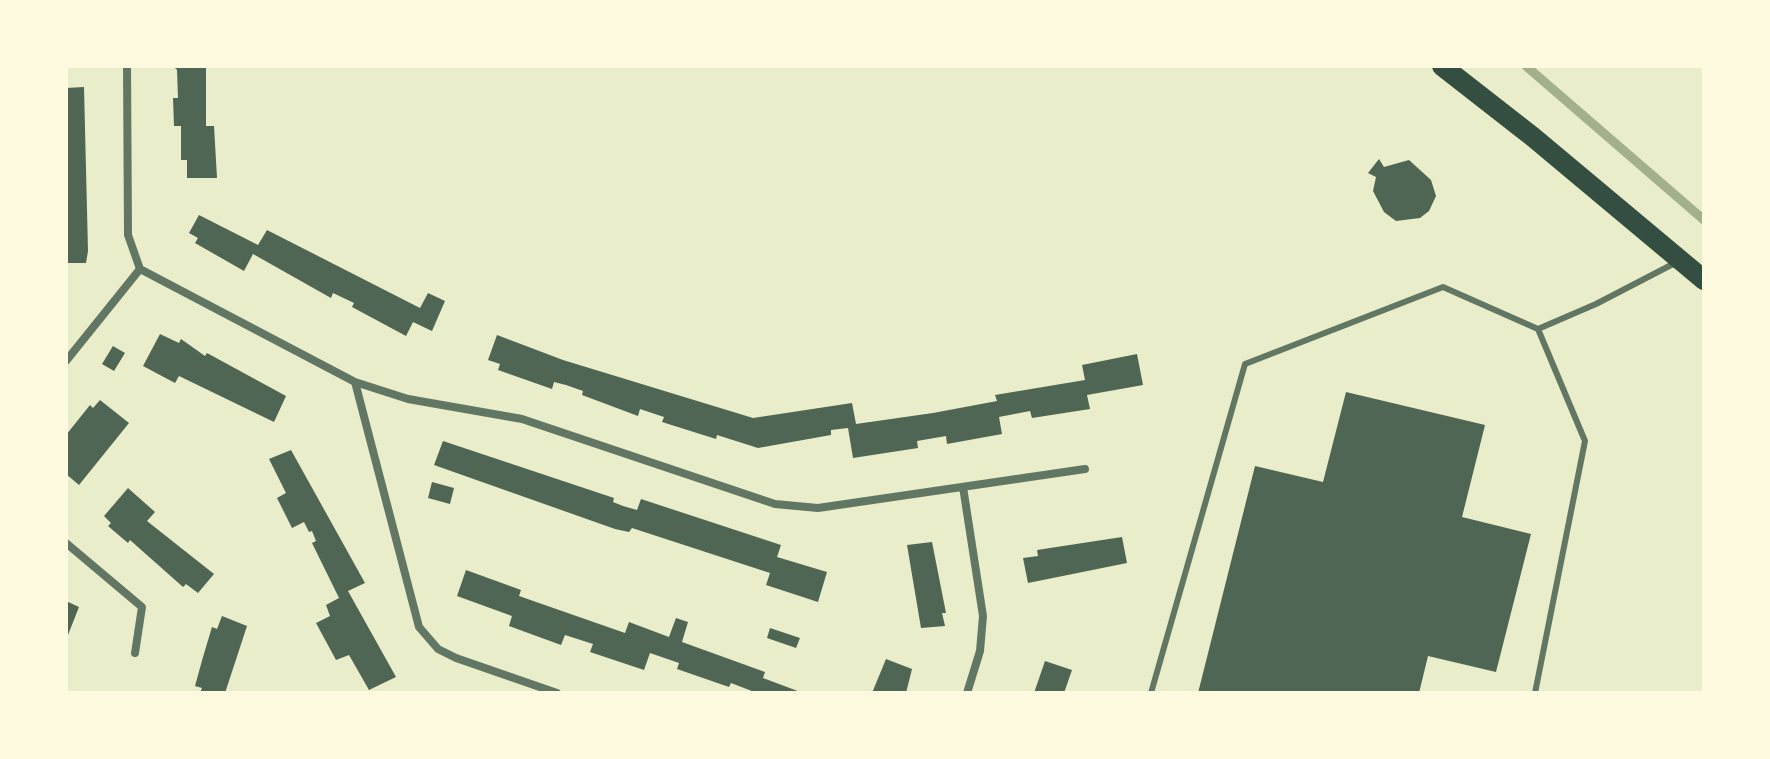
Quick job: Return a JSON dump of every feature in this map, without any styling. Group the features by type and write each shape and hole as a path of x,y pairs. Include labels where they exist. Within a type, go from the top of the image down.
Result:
{"main road":[{"path":"1442,66 1704,280"}],"street":[{"path":"127,66 128,235 140,269 355,382 408,399 522,419 775,504 818,508 1085,469"},
{"path":"66,361 140,269"},
{"path":"355,382 419,627 438,649 456,658 557,693"},
{"path":"963,487 983,616 980,651 967,693"},
{"path":"66,543 142,607 135,653"}],"lane":[{"path":"1538,329 1596,304 1680,260"},
{"path":"1151,693 1245,364 1443,287 1538,329 1585,441 1535,693"}],"building":[{"path":"173,66 206,66 206,126 214,126 217,178 187,178 187,160 181,160 181,126 174,126 173,98 178,98 177,70"},
{"path":"84,87 88,251 86,263 66,263 66,88"},
{"path":"1379,159 1384,167 1409,160 1431,180 1436,196 1429,211 1420,218 1396,221 1384,212 1373,191 1376,177 1368,173"},
{"path":"199,215 258,245 267,230 420,308 428,293 445,301 432,331 413,322 406,336 352,307 354,303 333,293 331,298 253,254 244,271 195,243 198,238 189,233"},
{"path":"160,334 179,343 181,339 205,356 207,353 286,396 274,422 179,376 175,383 143,366"},
{"path":"497,335 563,360 753,418 852,403 856,424 933,413 997,401 995,395 1085,380 1082,365 1137,354 1143,385 1087,395 1090,409 1032,418 1030,411 999,417 1002,434 947,444 946,436 917,441 918,448 853,458 848,428 831,430 831,435 758,448 662,422 664,417 640,409 638,416 582,395 583,391 566,385 554,382 552,389 498,370 500,364 488,360"},
{"path":"113,346 125,353 114,371 102,364"},
{"path":"1346,392 1485,425 1462,517 1531,534 1496,672 1428,656 1419,693 1198,693 1255,466 1323,482"},
{"path":"100,400 129,423 79,485 66,474 66,435 90,405 93,408"},
{"path":"443,441 614,498 613,502 623,506 637,510 641,499 781,545 777,557 827,572 818,602 766,585 770,573 632,528 629,532 615,529 434,465"},
{"path":"291,450 365,583 348,591 396,677 369,690 349,655 336,660 316,623 330,616 326,605 339,598 312,543 316,541 312,531 309,532 304,522 292,528 277,498 286,493 269,459"},
{"path":"432,482 454,488 450,504 428,498"},
{"path":"128,488 155,512 147,521 214,574 198,593 186,584 183,587 130,540 128,543 108,526 111,523 104,516"},
{"path":"1122,537 1127,563 1028,583 1023,558 1038,556 1037,550"},
{"path":"932,542 946,613 942,613 945,626 921,628 907,545"},
{"path":"466,570 521,590 519,596 625,633 629,622 669,637 676,618 688,622 682,642 765,672 763,678 803,693 757,693 731,683 729,687 677,669 679,663 650,653 644,670 590,652 593,644 565,635 561,645 509,626 512,616 457,596"},
{"path":"66,601 79,607 66,640"},
{"path":"222,616 247,626 225,693 200,693 202,688 195,686 203,657 212,627 217,629"},
{"path":"770,628 800,638 796,648 767,638"},
{"path":"886,659 912,669 906,693 872,693"},
{"path":"1045,661 1072,670 1064,693 1034,693"}],"waterway":[{"path":"1526,66 1704,220"}]}
